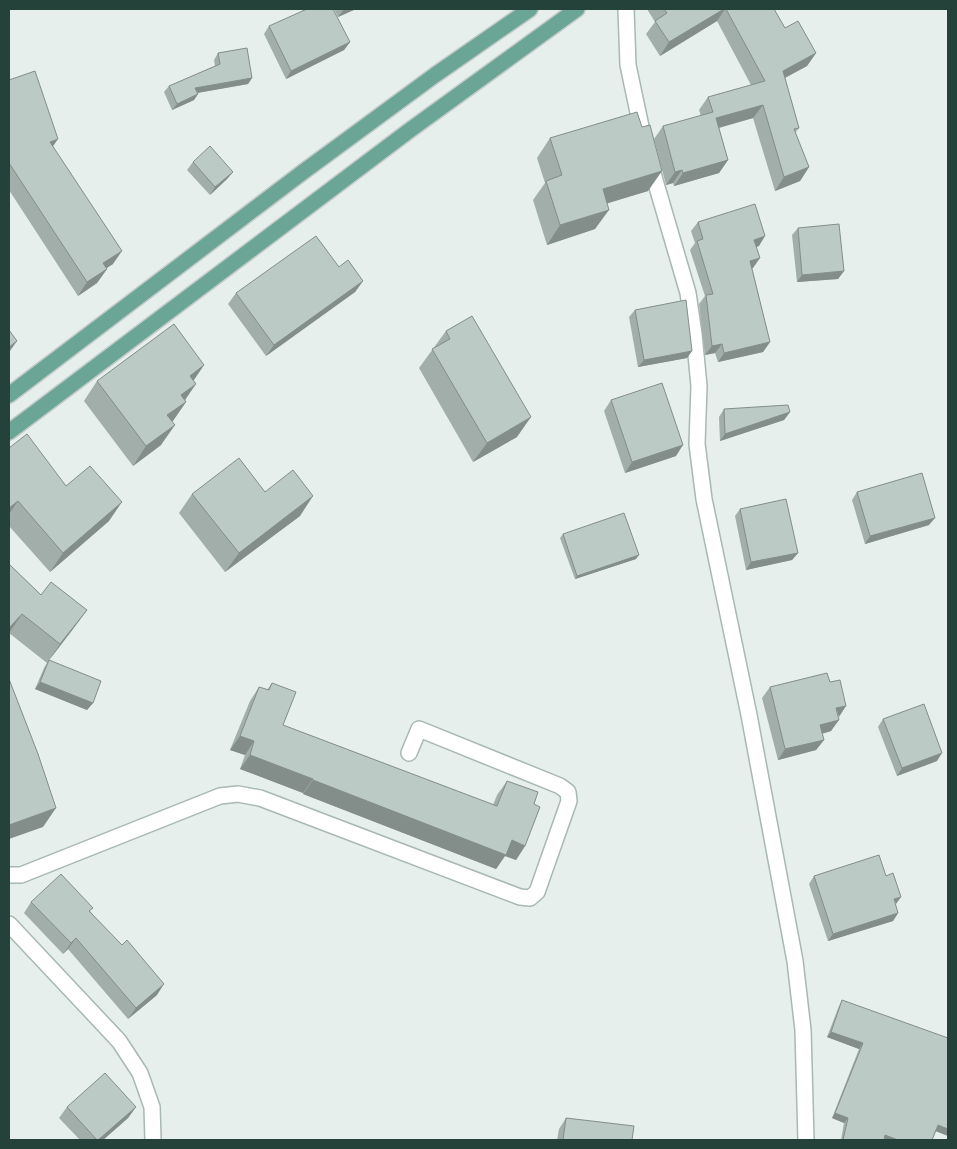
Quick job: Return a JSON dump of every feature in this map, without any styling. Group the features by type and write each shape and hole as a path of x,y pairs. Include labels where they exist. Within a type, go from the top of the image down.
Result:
{"main road":[{"path":"9,395 303,172 434,75 530,9"},
{"path":"9,432 410,130 577,9"}],"street":[{"path":"626,9 628,65 636,105 653,174 688,293 699,386 696,444 704,500 749,715 795,961 803,1030 806,1140"},
{"path":"9,875 21,875 220,796 238,794 260,798 520,897 530,898 537,892 569,801 568,792 560,786 419,729 409,752"},
{"path":"9,924 119,1040 140,1073 152,1107 153,1140"}],"building":[{"path":"307,9 333,9 350,42 291,71 269,26"},
{"path":"664,9 724,9 669,42 655,21 667,13"},
{"path":"726,9 774,9 785,28 798,21 816,53 783,71 799,128 794,129 809,167 784,177 763,105 716,118 728,160 683,173 682,170 675,172 663,126 713,112 708,97 765,81"},
{"path":"247,48 252,78 195,88 198,94 177,104 169,86 220,64 218,53"},
{"path":"35,71 58,139 50,142 122,251 103,263 107,269 87,282 9,163 9,80"},
{"path":"637,112 642,127 650,125 662,171 603,189 609,210 560,225 546,181 562,175 550,138"},
{"path":"210,146 233,172 215,187 193,162"},
{"path":"755,204 765,236 754,240 760,258 750,261 770,342 724,353 722,344 712,346 706,295 713,294 697,241 703,239 698,222"},
{"path":"839,224 844,271 802,275 798,228"},
{"path":"316,236 339,267 348,260 363,281 274,345 236,293"},
{"path":"686,300 692,351 644,360 635,310"},
{"path":"472,316 531,417 487,443 432,349 450,339 446,331"},
{"path":"174,324 204,365 190,376 196,384 181,395 186,402 167,415 175,425 146,446 97,381"},
{"path":"9,330 17,341 9,347"},
{"path":"662,383 683,445 632,462 611,400"},
{"path":"788,405 790,412 725,434 724,409"},
{"path":"27,434 66,486 90,466 122,502 63,553 18,501 9,508 9,448"},
{"path":"239,458 265,492 293,470 313,496 239,553 192,494"},
{"path":"922,473 935,518 870,536 857,492"},
{"path":"786,499 798,553 751,562 740,509"},
{"path":"624,513 639,555 577,576 563,534"},
{"path":"9,564 41,595 51,582 87,610 60,644 22,614 9,628"},
{"path":"49,660 101,681 93,703 40,682"},
{"path":"827,673 830,682 840,680 846,706 836,708 839,720 820,725 824,740 785,749 770,687"},
{"path":"9,679 38,754 56,808 9,825"},
{"path":"272,683 296,692 283,725 497,806 507,781 538,792 534,804 540,807 525,846 512,840 506,855 250,755 254,741 240,736 259,687 269,690"},
{"path":"924,704 942,753 902,768 883,719"},
{"path":"879,855 886,876 893,873 901,897 894,899 898,913 833,934 814,876"},
{"path":"61,874 93,908 89,911 122,945 127,940 164,984 136,1008 76,938 71,943 31,902"},
{"path":"842,1000 948,1038 948,1129 938,1125 932,1140 898,1140 885,1135 884,1140 843,1140 848,1118 835,1113 863,1043 831,1032"},
{"path":"105,1073 136,1107 97,1140 67,1107"},
{"path":"566,1118 634,1126 632,1140 563,1140"}]}
